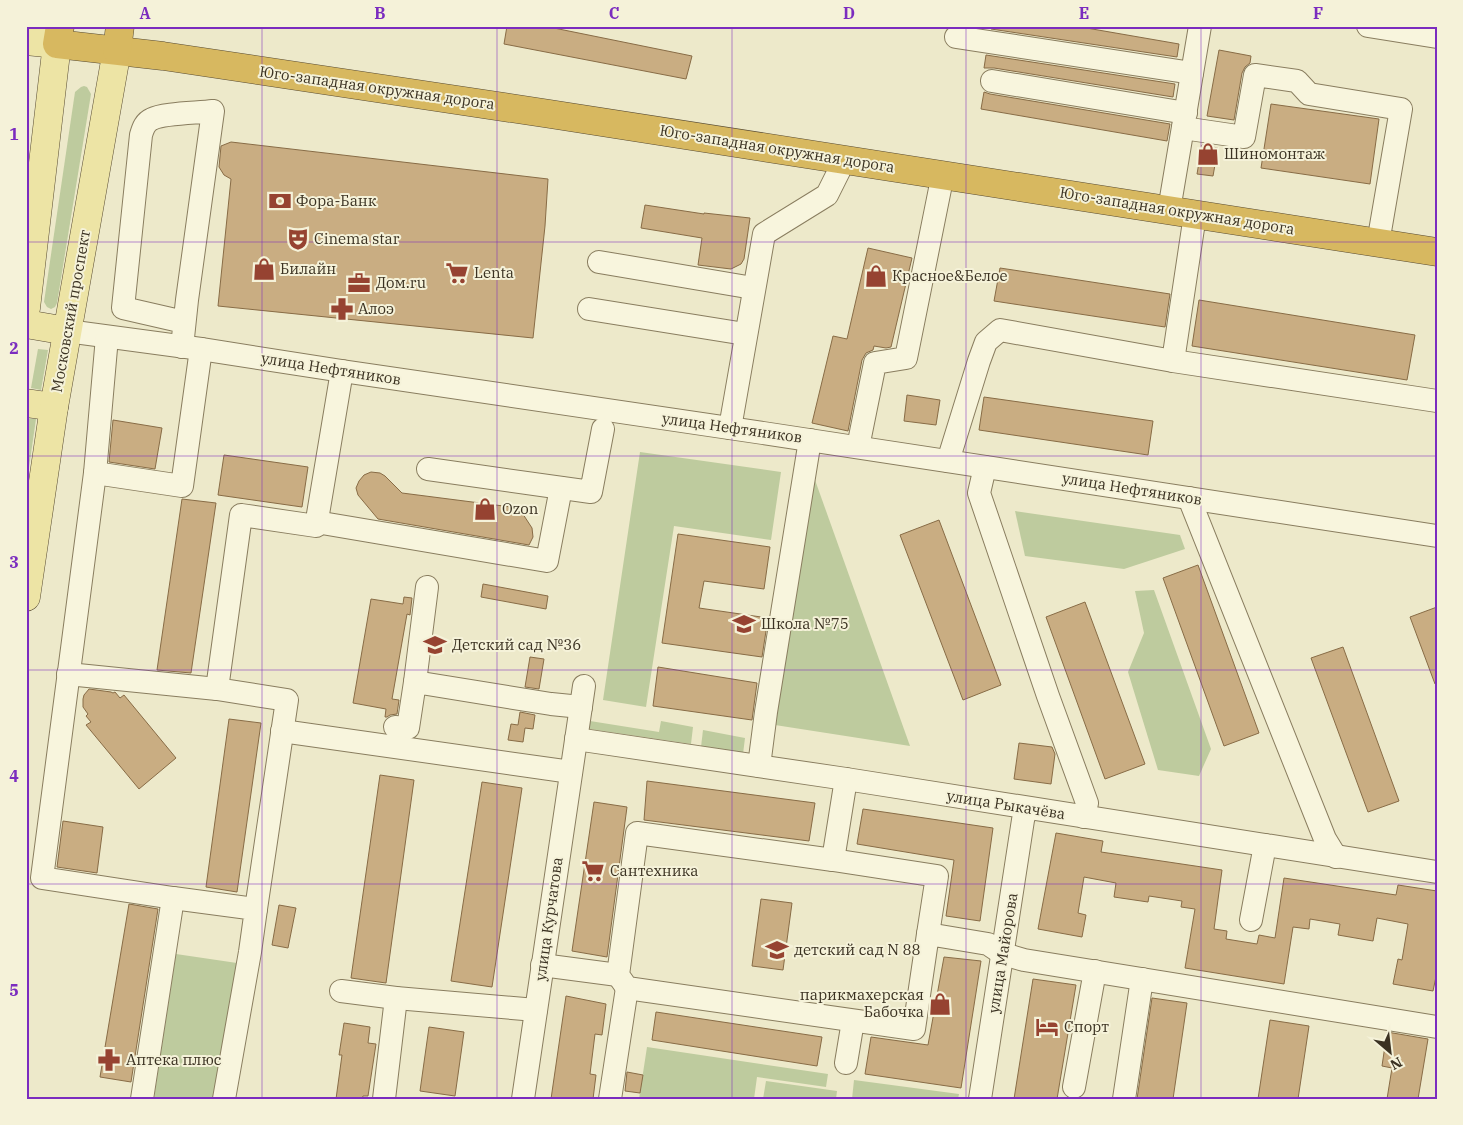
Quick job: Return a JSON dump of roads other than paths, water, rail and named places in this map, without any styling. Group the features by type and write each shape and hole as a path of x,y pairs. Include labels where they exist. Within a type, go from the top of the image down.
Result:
{"highway":[{"name":"Юго-западная окружная дорога","path":"58,35 119,38 164,56 845,159 1437,252"}],"main road":[{"path":"26,41 58,35 26,308"},
{"name":"Московский проспект","path":"26,597 54,407 119,38"},
{"name":"улица Нефтяников","path":"26,324 67,330"},
{"path":"26,404 54,407"}],"street":[{"path":"1173,361 1182,213 1185,120 1200,26"},
{"path":"1368,26 1437,37"},
{"path":"956,37 1192,73"},
{"path":"992,81 1185,120 1244,137 1255,74 1297,81 1309,94 1401,109 1378,243"},
{"path":"95,473 182,486 192,348 184,322 213,112 158,117 146,123 141,135 123,308 184,322"},
{"path":"730,428 753,288 764,234 827,195 845,159"},
{"path":"858,447 875,363 906,358 942,174"},
{"path":"599,262 753,288"},
{"path":"589,309 746,334"},
{"name":"улица Нефтяников","path":"67,330 858,447 1437,536"},
{"path":"948,461 986,342 1000,330 1173,361 1437,401"},
{"path":"107,337 95,473 42,878 256,909"},
{"path":"217,689 241,515 316,526 342,371"},
{"path":"428,469 591,492 603,429"},
{"path":"759,766 810,440"},
{"path":"985,467 979,493 1048,696 1087,803 1084,817"},
{"path":"316,522 547,561 561,488"},
{"path":"1188,498 1325,839 1336,857"},
{"path":"395,727 408,728 427,588"},
{"path":"68,674 217,689 287,700 250,952 224,1099"},
{"name":"улица Курчатова","path":"415,682 551,704 583,697 522,1099"},
{"path":"282,731 571,772"},
{"name":"улица Рыкачёва","path":"576,739 846,779 1437,872"},
{"path":"833,860 846,779"},
{"name":"улица Майорова","path":"980,1099 1026,808"},
{"path":"542,964 622,981 853,1021 914,1029 937,876 636,833 622,981 610,1099"},
{"path":"1251,920 1265,845"},
{"path":"142,1099 173,898"},
{"path":"928,934 988,944 1003,954 1024,960 1437,1027"},
{"path":"1074,1087 1095,971"},
{"path":"1124,1099 1142,979"},
{"path":"341,991 396,998 536,1010"},
{"path":"384,1099 396,998"},
{"path":"846,1063 853,1021"}],"place":[{"name":"Шиномонтаж","path":"1208,154"},
{"name":"Фора-Банк","path":"280,201"},
{"name":"Cinema star","path":"298,239"},
{"name":"Билайн","path":"264,269"},
{"name":"Lenta","path":"457,273"},
{"name":"Красное&Белое","path":"876,276"},
{"name":"Дом.ru","path":"359,283"},
{"name":"Алоэ","path":"342,309"},
{"name":"Ozon","path":"485,509"},
{"name":"Школа №75","path":"744,624"},
{"name":"Детский сад №36","path":"435,645"},
{"name":"Сантехника","path":"593,871"},
{"name":"детский сад N 88","path":"777,950"},
{"name":"парикмахерская Бабочка","path":"940,1004"},
{"name":"Спорт","path":"1047,1027"},
{"name":"Аптека плюс","path":"109,1060"}]}
